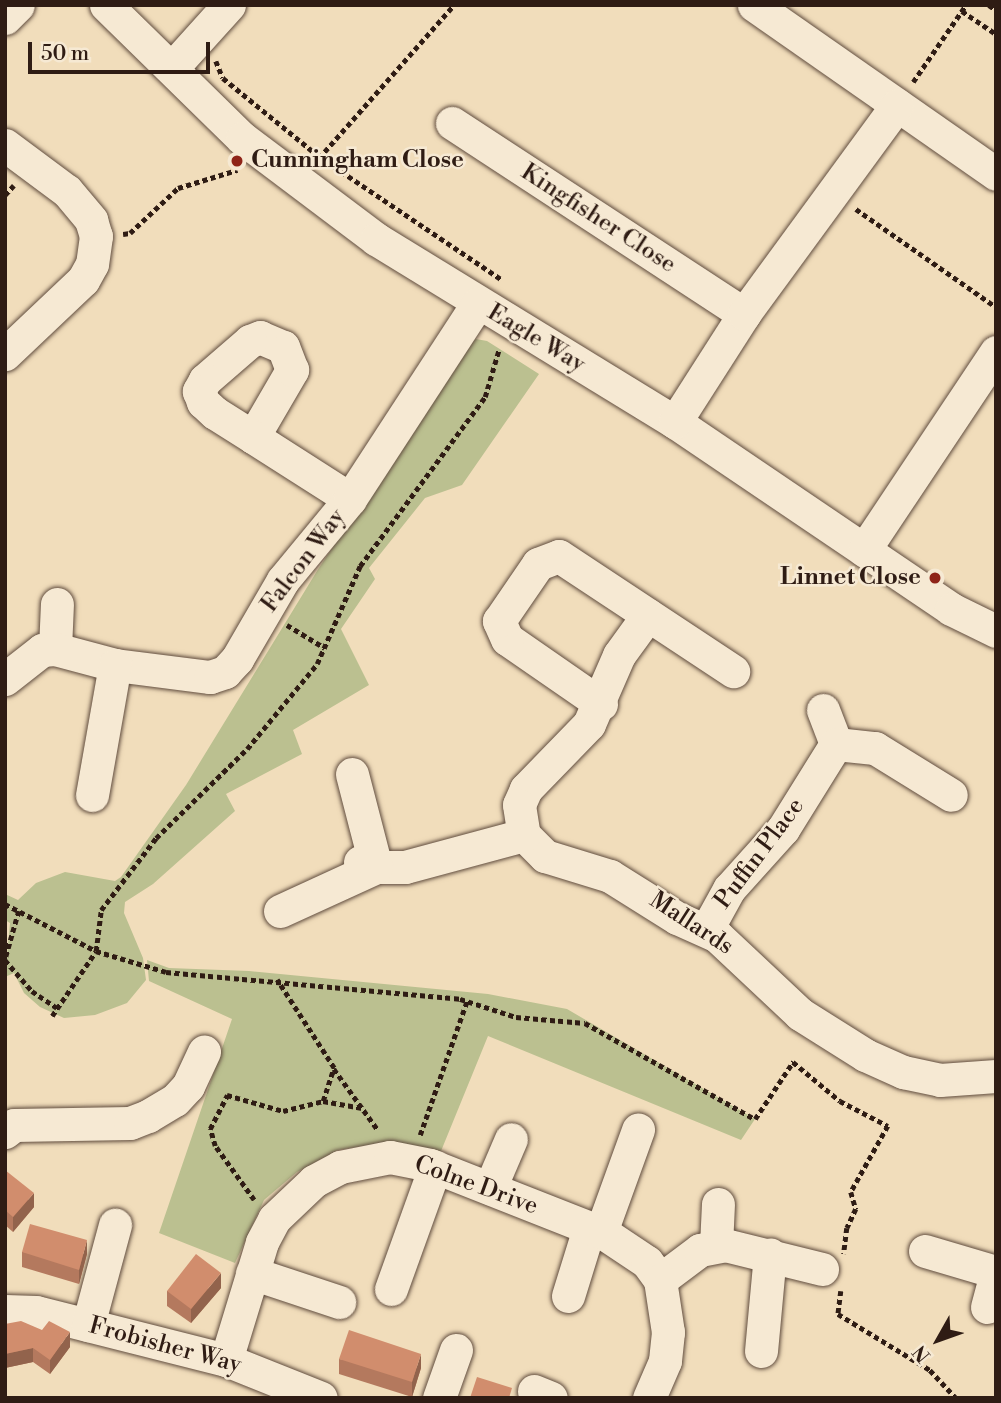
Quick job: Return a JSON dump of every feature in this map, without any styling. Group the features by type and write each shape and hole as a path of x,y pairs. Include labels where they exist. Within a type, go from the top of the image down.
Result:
{"street":[{"path":"5,18 18,5"},
{"name":"Eagle Way","path":"106,5 271,161 299,183 477,304 675,422 951,609 996,631"},
{"path":"172,68 229,5"},
{"path":"754,5 996,174"},
{"path":"675,422 744,314 897,105"},
{"name":"Kingfisher Close","path":"452,123 744,314"},
{"path":"5,145 67,191 91,220 96,236 92,264 83,280 5,354"},
{"name":"Falcon Way","path":"55,649 116,665 210,677 225,672 237,659 283,580 350,499 477,304"},
{"path":"863,550 996,352"},
{"path":"253,438 350,499"},
{"path":"601,704 507,639 499,621 538,564 559,556 733,671"},
{"path":"13,671 42,650 55,649 57,604"},
{"path":"280,911 368,865 405,867 524,835 519,805 526,789 570,748 601,704 619,655 648,615"},
{"path":"92,795 116,665"},
{"path":"824,710 836,744 875,748 951,795"},
{"name":"Puffin Place","path":"707,929 729,889 783,829 836,744"},
{"path":"352,774 368,865"},
{"name":"Mallards","path":"524,835 545,856 610,876 677,918 707,929 800,1014 865,1055 903,1072 940,1080 996,1076"},
{"path":"8,1119 130,1123 175,1100 188,1086 204,1051"},
{"path":"568,1296 638,1130"},
{"path":"489,1188 511,1139"},
{"name":"Colne Drive","path":"226,1360 252,1273 274,1219 314,1181 340,1167 390,1157 435,1167 595,1230 632,1248 660,1280"},
{"path":"391,1289 435,1167"},
{"path":"716,1247 718,1204"},
{"path":"88,1325 115,1225"},
{"path":"649,1398 665,1361 668,1332 660,1280 700,1250 749,1247 836,1270"},
{"path":"925,1251 996,1272 987,1307"},
{"path":"761,1351 770,1254"},
{"path":"252,1273 339,1302"},
{"name":"Frobisher Way","path":"5,1311 36,1312 226,1360 321,1398"},
{"path":"439,1398 456,1350"}],"path":[{"path":"299,183 454,5"},
{"path":"897,105 966,5"},
{"path":"989,5 996,10"},
{"path":"962,11 996,34"},
{"path":"218,51 216,61 223,78 320,157 503,281"},
{"path":"96,236 130,233 178,188 271,161"},
{"path":"833,192 996,307"},
{"path":"493,345 509,355"},
{"path":"52,1016 96,951 101,910 180,812 247,750 326,648 360,566 485,397 499,349"},
{"path":"264,612 326,648"},
{"path":"5,904 96,951 166,972 276,979 467,1001 516,1017 585,1023 755,1119 793,1062 840,1101 888,1126 851,1192 856,1209 847,1228 836,1270 838,1314 930,1370 956,1398"},
{"path":"19,911 5,960 32,991 57,1008"},
{"path":"276,979 334,1068 382,1132"},
{"path":"415,1141 422,1133 467,1001"},
{"path":"323,1101 334,1068"},
{"path":"274,1219 260,1208 215,1146 210,1129 226,1095 283,1111 323,1101 362,1108"}],"green space":[{"path":"476,339 487,341 539,374 462,485 425,498 369,568 375,579 341,629 369,685 293,730 302,754 226,794 235,811 153,884 125,902 124,913 143,958 146,980 127,1003 95,1015 64,1018 40,1007 24,993 14,973 5,977 10,923 5,920 5,894 18,900 36,883 65,872 115,881 121,877 186,785 317,571 467,343"},
{"path":"147,960 169,968 249,971 488,994 567,1009 755,1119 741,1140 488,1036 439,1156 389,1142 338,1150 297,1172 264,1200 235,1263 159,1233 232,1019 149,981"}],"building":[{"path":"5,1170 34,1193 13,1217 5,1210"},
{"path":"30,1224 87,1240 79,1270 22,1252"},
{"path":"196,1254 221,1273 191,1309 167,1291"},
{"path":"21,1321 42,1330 49,1321 70,1332 50,1360 33,1348 5,1354 5,1324"},
{"path":"349,1330 421,1354 412,1382 339,1359"},
{"path":"477,1377 512,1388 509,1398 470,1398"}],"place":[{"name":"Cunningham Close","path":"237,161"},
{"name":"Linnet Close","path":"935,578"}]}
